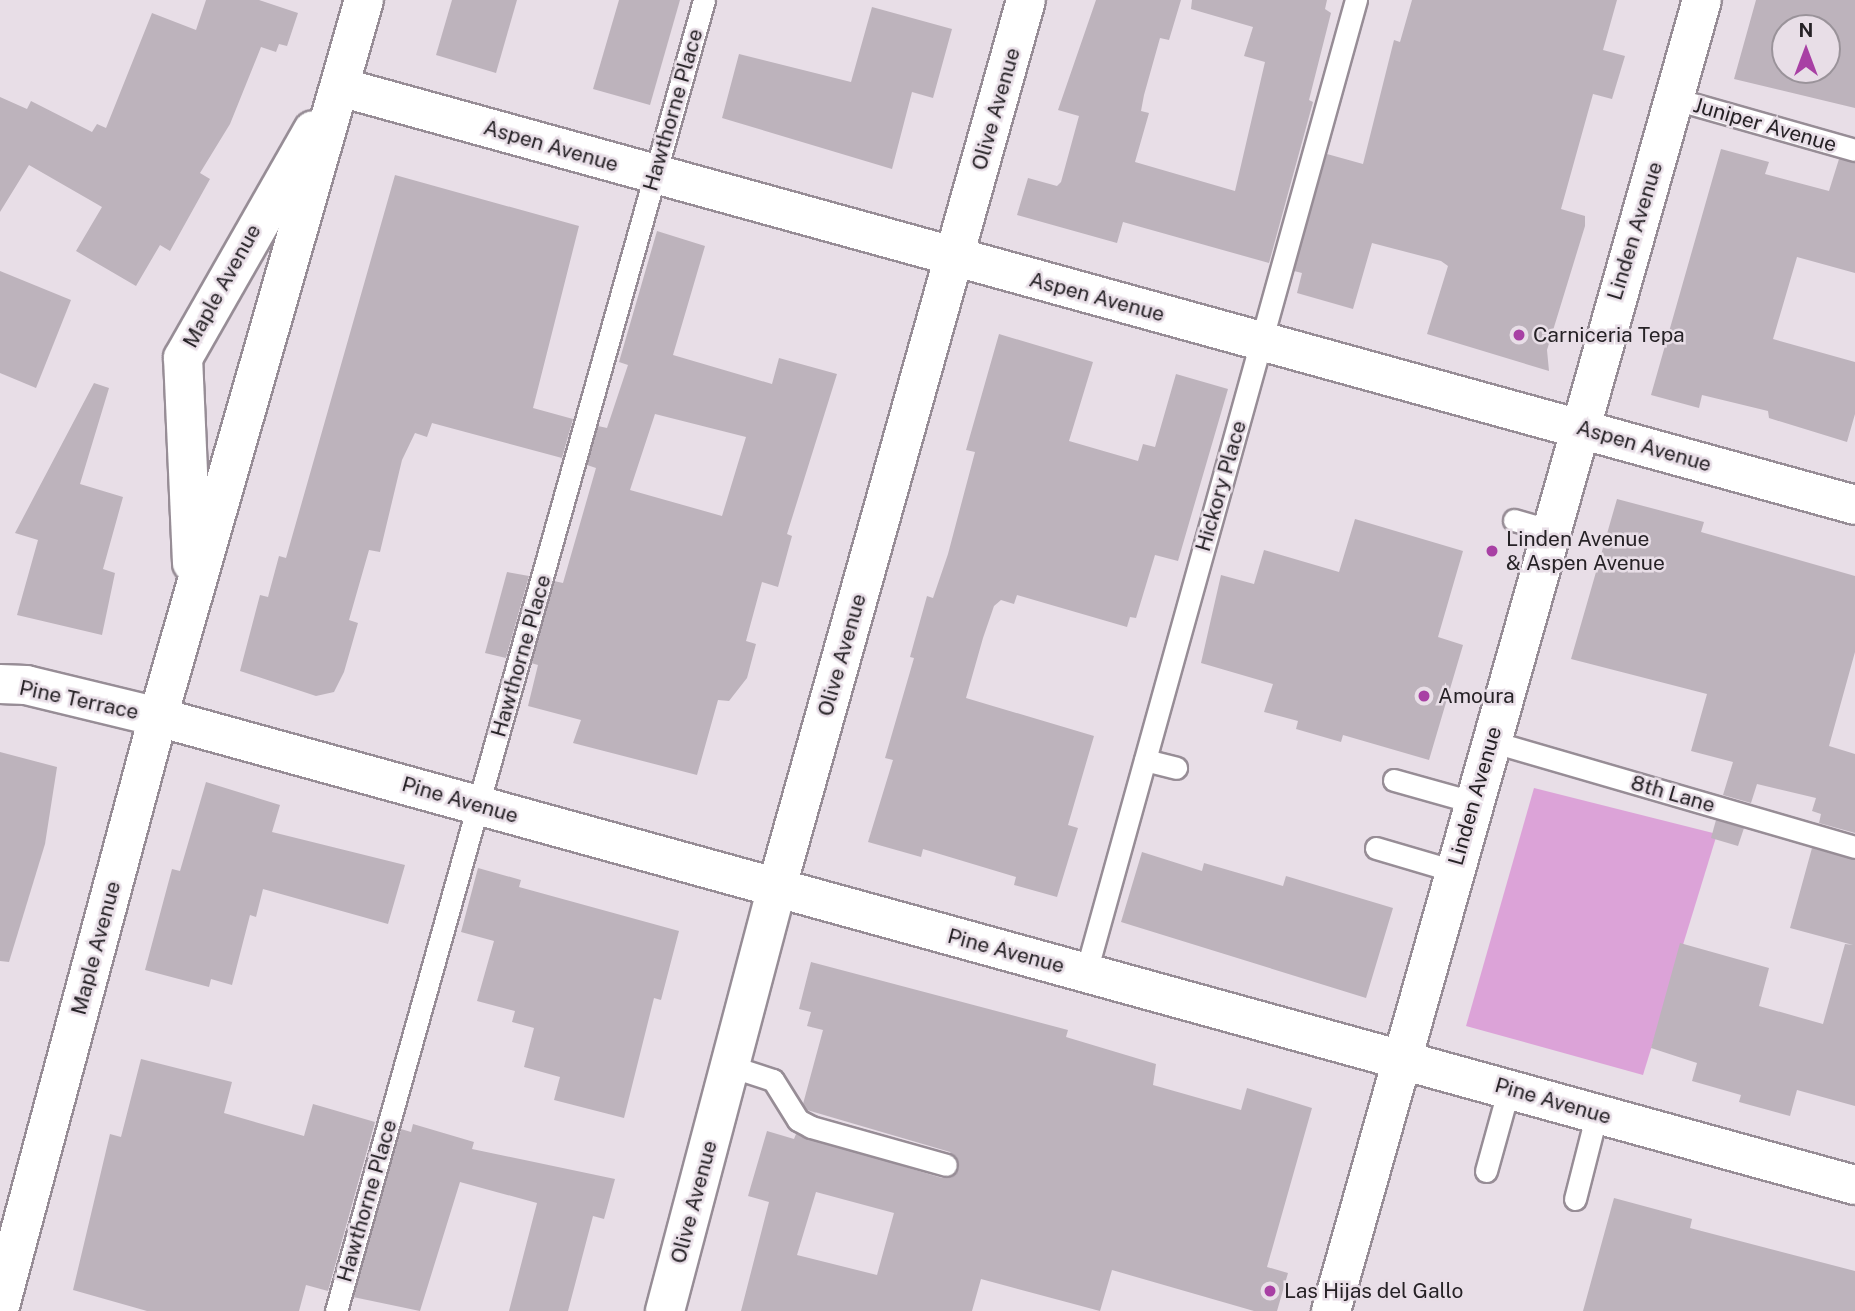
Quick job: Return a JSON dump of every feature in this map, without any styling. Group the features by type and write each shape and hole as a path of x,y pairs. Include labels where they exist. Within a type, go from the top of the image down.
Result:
{"street":[{"name":"Maple Avenue","path":"0,1306 158,717 364,0"},
{"name":"Olive Avenue","path":"665,1311 776,890 1026,0"},
{"name":"Linden Avenue","path":"1331,1311 1490,741 1531,525 1577,427 1702,0"},
{"name":"Maple Avenue","path":"194,591 183,358 249,235 340,87"},
{"name":"Aspen Avenue","path":"340,87 954,259 1261,339 1855,505"},
{"name":"Pine Terrace","path":"0,684 158,717"},
{"name":"Pine Avenue","path":"158,717 776,890 1402,1058 1855,1185"}],"lane":[{"name":"Hawthorne Place","path":"336,1311 704,0"},
{"name":"Hickory Place","path":"1086,972 1144,760 1241,445 1261,339 1356,0"},
{"name":"Juniper Avenue","path":"1675,99 1855,150"},
{"name":"8th Lane","path":"1490,741 1855,847"},
{"path":"1144,760 1176,768"},
{"path":"1394,780 1473,802"},
{"path":"1376,848 1454,871"},
{"path":"730,1066 773,1080 798,1120 811,1128 946,1165"},
{"path":"1486,1171 1509,1088"},
{"path":"1575,1199 1597,1113"}],"shaded area":[{"path":"1534,788 1717,834 1643,1075 1466,1026"}],"building":[{"path":"206,0 259,0 298,13 287,46 279,44 276,52 261,47 230,124 200,173 210,179 170,251 160,245 136,286 76,251 102,207 29,165 0,212 0,97 27,109 31,101 92,132 97,124 106,128 152,13 196,30"},
{"path":"452,0 517,0 496,73 436,55"},
{"path":"619,0 680,0 650,105 593,89"},
{"path":"1096,0 1181,0 1169,40 1160,38 1144,95 1141,111 1149,113 1135,162 1235,191 1265,62 1244,56 1253,27 1191,9 1192,0 1327,0 1325,9 1331,13 1309,100 1313,102 1269,263 1123,222 1117,243 1017,215 1028,178 1057,186 1061,182 1079,116 1058,110"},
{"path":"1412,0 1617,0 1603,50 1625,56 1612,99 1593,94 1561,209 1585,216 1585,226 1547,350 1549,371 1427,334 1448,266 1441,261 1372,243 1353,309 1297,293 1302,273 1294,271 1327,154 1363,164 1394,40 1400,42"},
{"path":"1756,0 1855,0 1855,108 1734,79"},
{"path":"872,7 952,29 933,98 912,92 892,169 722,118 739,54 851,82"},
{"path":"1721,149 1769,162 1765,174 1829,191 1839,159 1855,163 1855,273 1797,257 1773,339 1855,362 1855,414 1847,442 1769,418 1768,411 1702,395 1699,408 1651,395"},
{"path":"395,175 579,226 533,408 573,419 562,458 432,423 427,437 415,433 402,460 380,552 369,550 349,620 358,623 344,672 334,692 316,696 240,671 260,595 268,597 279,556 286,558"},
{"path":"657,231 705,246 673,355 772,384 779,358 837,374 787,534 792,536 778,587 762,582 746,641 756,644 747,678 729,701 718,700 697,775 573,743 581,720 528,706 538,665 531,663 554,581 563,583 596,468 587,465 598,426 607,428 628,365 619,362","holes":["655,414 746,437 722,516 630,490"]},
{"path":"0,271 71,300 36,388 0,373"},
{"path":"999,334 1093,362 1069,441 1138,461 1143,444 1155,447 1176,374 1228,389 1178,561 1155,555 1136,618 1130,617 1127,627 1017,595 1014,604 1001,600 994,606 983,638 966,698 1094,736 1068,825 1078,828 1057,897 1014,885 1016,877 923,849 921,857 868,842 893,760 885,758 914,658 910,657 927,596 933,598 948,554 975,452 966,450"},
{"path":"94,383 109,388 80,484 123,497 103,569 115,573 102,635 17,615 38,540 15,533"},
{"path":"1617,499 1704,522 1701,532 1855,576 1855,652 1829,746 1855,754 1855,833 1819,823 1821,814 1812,811 1816,798 1757,784 1751,803 1723,795 1733,762 1691,751 1707,694 1571,659"},
{"path":"1355,519 1463,551 1438,637 1463,645 1429,760 1343,735 1341,742 1296,729 1298,721 1264,712 1273,684 1201,663 1221,575 1254,584 1264,550 1339,572"},
{"path":"507,572 529,576 506,658 485,653"},
{"path":"0,752 57,767 45,844 9,962 0,961"},
{"path":"206,782 280,805 272,832 405,865 388,924 263,889 256,917 250,915 232,985 211,979 209,987 145,970 172,869 180,871"},
{"path":"1716,820 1744,828 1738,846 1711,838"},
{"path":"1812,848 1855,860 1855,1106 1797,1090 1790,1116 1739,1102 1741,1095 1692,1081 1697,1063 1651,1048 1680,943 1769,968 1759,1006 1823,1024 1845,944 1853,945 1790,928"},
{"path":"1142,852 1202,871 1204,863 1283,886 1286,876 1393,908 1366,998 1121,922"},
{"path":"478,868 521,880 519,887 679,931 661,1000 654,998 624,1118 554,1100 560,1077 524,1067 534,1028 512,1022 515,1011 477,1001 494,941 461,932"},
{"path":"811,962 1068,1030 1066,1037 1156,1064 1153,1085 1241,1110 1247,1088 1312,1108 1267,1267 1288,1273 1277,1311 1254,1311 1112,1270 1100,1311 981,1279 972,1311 741,1311 769,1202 748,1196 767,1131 794,1139 796,1134 942,1178 959,1168 950,1152 807,1110 803,1104 823,1030 807,1026 811,1012 799,1009","holes":["816,1192 894,1213 877,1275 797,1255"]},
{"path":"141,1059 232,1082 224,1113 304,1136 313,1104 375,1122 328,1291 306,1285 299,1311 147,1311 73,1290 110,1134 121,1137"},
{"path":"413,1124 474,1142 472,1149 615,1179 604,1219 593,1216 568,1311 509,1311 537,1203 460,1182 420,1311 353,1297 401,1129 411,1132"},
{"path":"1614,1198 1692,1219 1690,1228 1855,1271 1855,1311 1583,1311"}],"place":[{"name":"Carniceria Tepa","path":"1519,335"},
{"name":"Linden Avenue & Aspen Avenue","path":"1492,551"},
{"name":"Amoura","path":"1424,696"},
{"name":"Las Hijas del Gallo","path":"1270,1291"}]}
